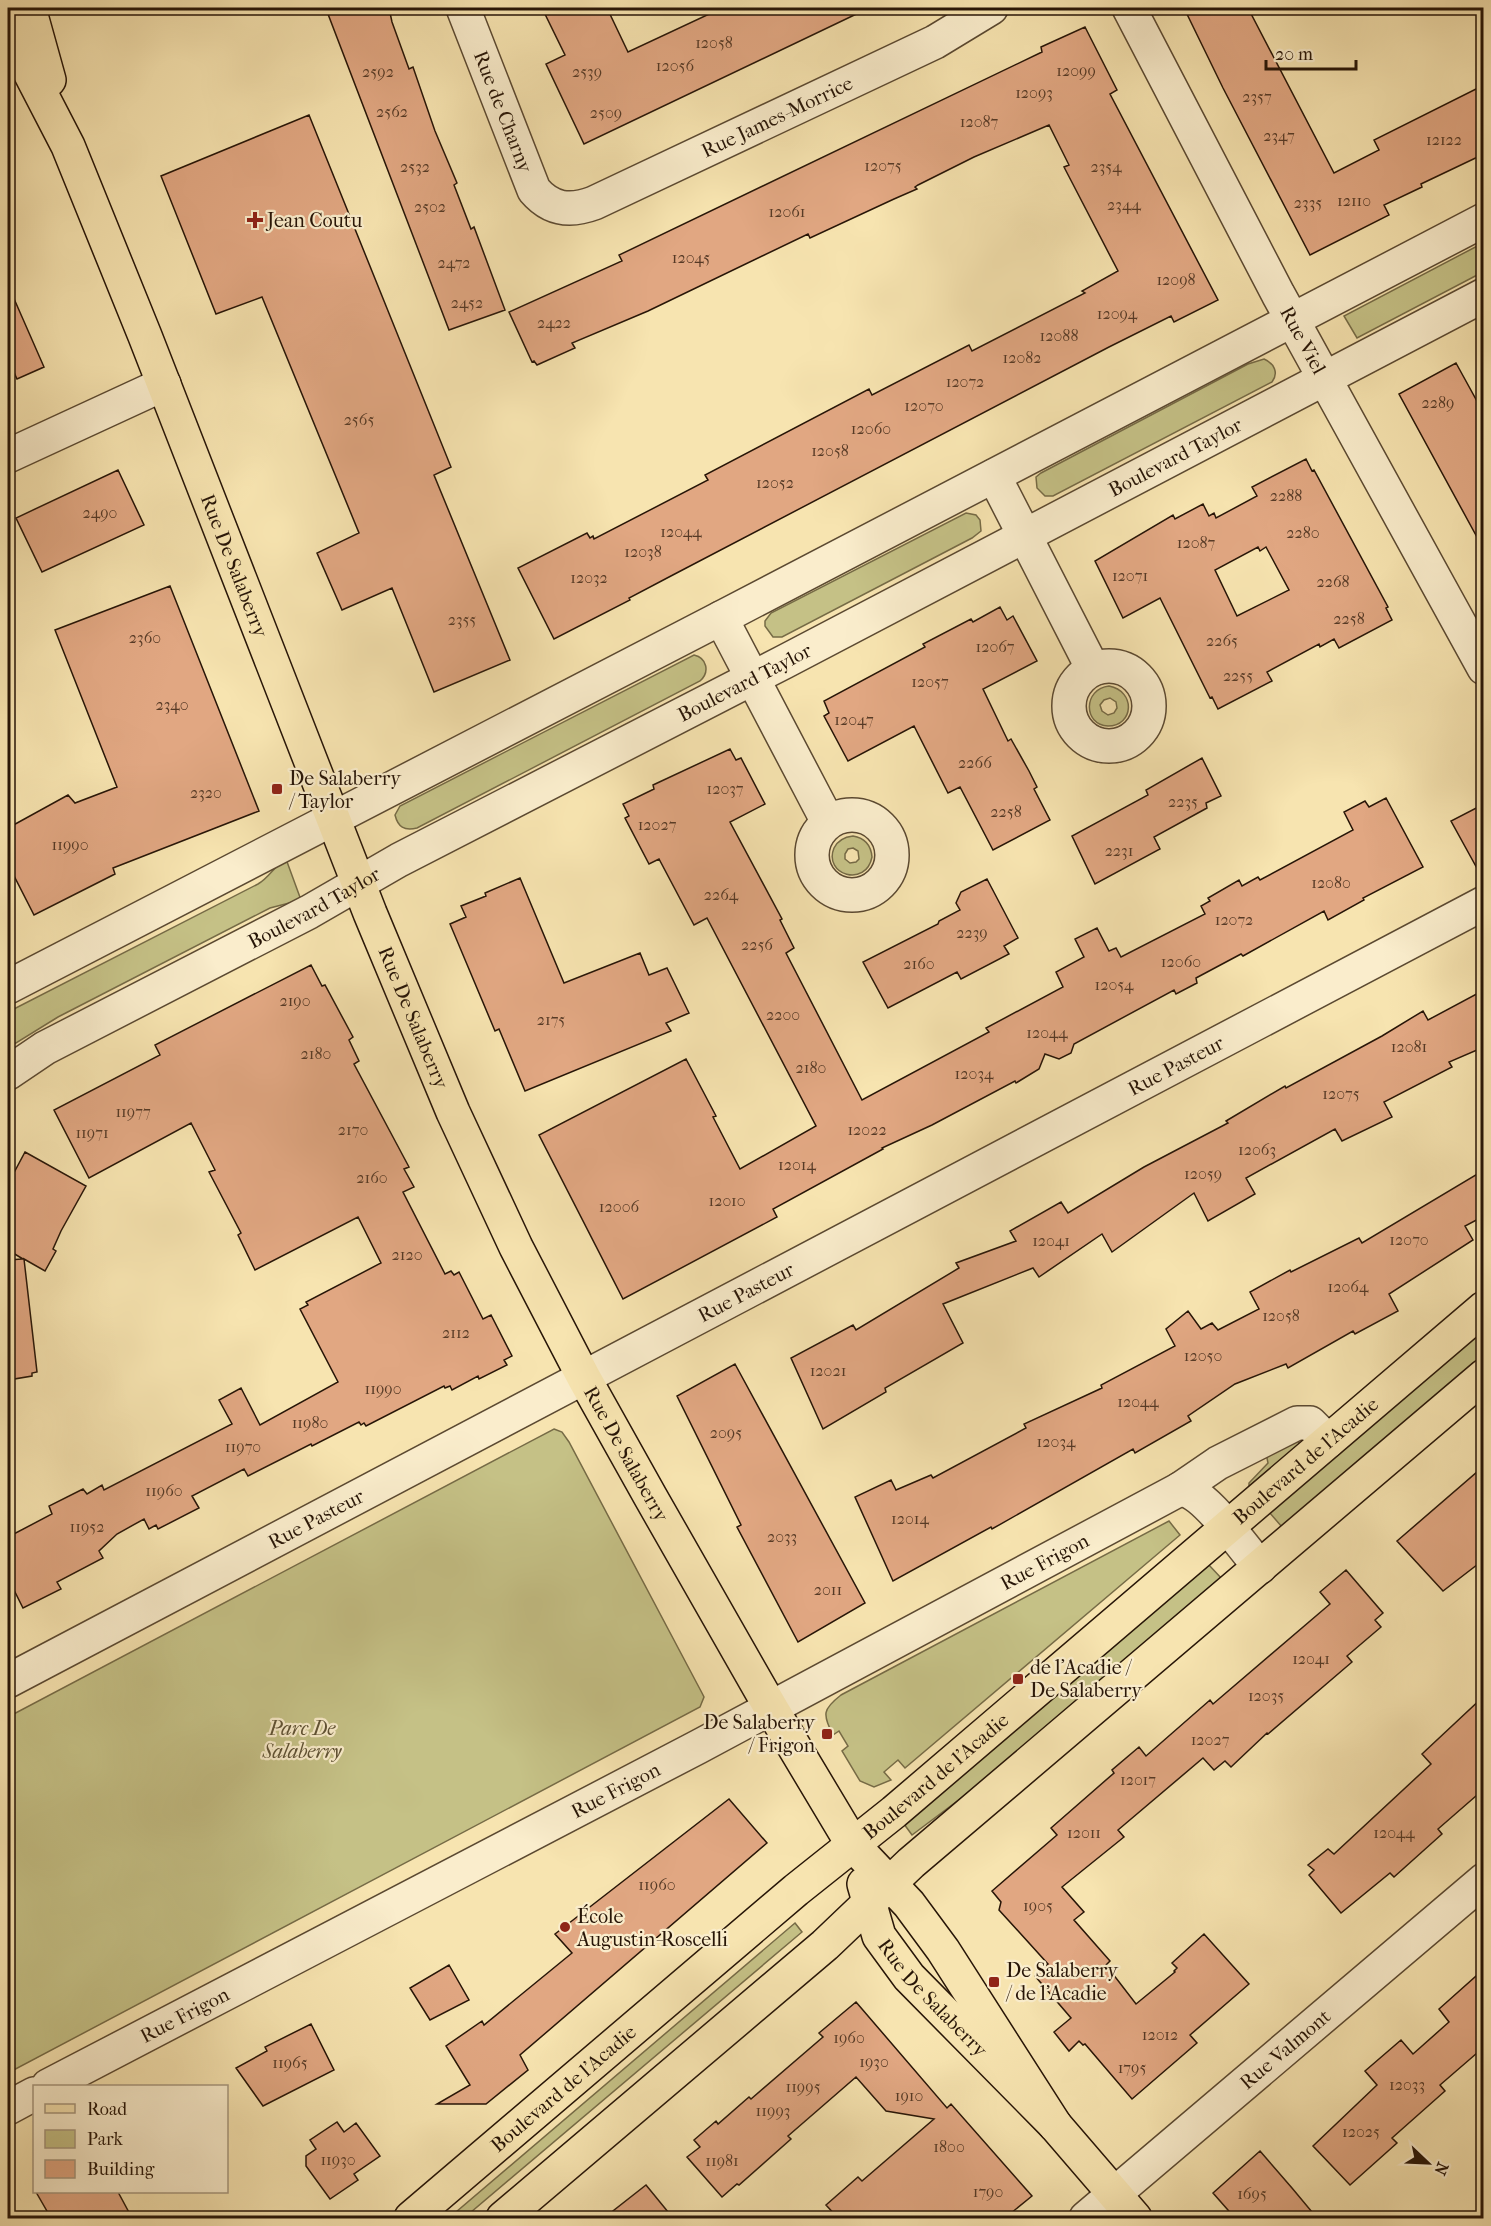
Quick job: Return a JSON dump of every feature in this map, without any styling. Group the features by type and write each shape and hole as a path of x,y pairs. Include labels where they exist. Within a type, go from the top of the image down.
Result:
{"main road":[{"name":"Rue De Salaberry","path":"29,8 68,146"},
{"name":"Rue De Salaberry","path":"8,30 68,146 164,384 358,883 474,1159 516,1247 584,1378 771,1708 879,1892 879,1936 909,1977 1055,2125 1124,2206"},
{"name":"Boulevard de l'Acadie","path":"411,2218 778,1905 903,1804 1484,1308"},
{"path":"503,2218 825,1945 879,1892 1484,1376"},
{"name":"Rue De Salaberry","path":"879,1892 909,1904 943,1950 1055,2125"}],"street":[{"name":"Rue de Charny","path":"463,8 530,182 540,197 555,206"},
{"name":"Rue James-Morrice","path":"555,206 572,209 594,203 935,42 991,8"},
{"name":"Rue Viel","path":"1129,8 1292,319 1484,668"},
{"path":"8,987 1484,220"},
{"name":"Boulevard Taylor","path":"8,1073 45,1048 309,912 399,860 752,679 1484,295"},
{"path":"8,456 164,384"},
{"path":"994,476 1093,669"},
{"path":"721,618 828,822"},
{"name":"Rue Pasteur","path":"8,1681 1484,903"},
{"name":"Rue Frigon","path":"50,2085 771,1708 1180,1489 1218,1463 1298,1423 1310,1423 1328,1441"},
{"path":"1180,1489 1187,1490 1201,1498 1260,1568"},
{"name":"Rue Valmont","path":"1086,2218 1124,2206 1484,1880"},
{"path":"8,2108 33,2095"}],"green space":[{"path":"1483,243 1483,272 1357,338 1344,316"},
{"path":"1264,359 1274,369 1275,375 1272,382 1053,496 1045,496 1037,488 1036,477 1041,473 1248,364"},
{"path":"966,513 976,515 980,520 981,531 972,538 782,637 773,637 765,626 765,621 771,613"},
{"path":"694,655 702,659 706,666 705,674 700,681 417,828 408,829 398,823 395,815 400,806"},
{"path":"1109,686 1124,694 1128,708 1127,715 1117,724 1108,726 1100,724 1090,714 1091,700 1094,693","holes":["1110,698 1116,702 1117,708 1114,713 1108,715 1102,711 1100,705 1104,700"]},
{"path":"850,836 861,838 867,843 872,857 868,867 854,875 840,871 834,865 832,857 837,843","holes":["853,848 858,851 859,859 856,862 850,863 845,859 848,849"]},
{"path":"286,859 301,900 270,908 58,1017 8,1048 8,1012 258,884"},
{"path":"1483,1329 1483,1355 1282,1527 1269,1512"},
{"name":"Parc De Salaberry","path":"554,1429 562,1432 569,1442 702,1693 704,1697 700,1707 8,2073 8,1717"},
{"path":"1298,1440 1299,1444 1296,1447 1249,1486 1249,1483 1268,1463 1266,1453"},
{"path":"1169,1521 1180,1535 905,1768 898,1760 884,1772 891,1780 874,1787 860,1781 842,1751 848,1746 839,1731 833,1735 827,1722 826,1712 835,1700"},
{"path":"1208,1564 1222,1579 992,1775 912,1835 904,1824"},
{"path":"795,1923 802,1932 464,2218 449,2218"}],"building":[{"path":"334,8 389,8 409,69 413,67 435,131 457,183 454,185 471,229 474,227 505,310 449,330 328,14 335,13"},
{"path":"542,8 607,8 628,52 722,8 869,8 584,144 546,64 565,55"},
{"path":"1184,8 1248,8 1334,173 1379,150 1374,140 1484,85 1484,154 1421,184 1422,187 1384,205 1389,215 1310,255"},
{"path":"1085,27 1117,90 1110,94 1218,300 1174,322 1171,316 1109,347 554,639 518,568 587,533 590,538 593,536 594,539 708,480 705,475 869,389 872,395 969,345 972,351 1085,293 1082,291 1118,271 1064,167 1069,165 1049,125 974,157 918,185 915,187 917,189 810,238 808,234 648,311 572,343 575,348 537,365 534,361 532,362 509,312 622,261 619,255 1042,52 1041,47"},
{"path":"309,115 451,467 434,475 510,660 434,692 392,588 342,610 317,553 359,533 262,297 216,314 161,176"},
{"path":"8,285 44,367 17,379 8,359"},
{"path":"1456,363 1484,414 1484,550 1399,394"},
{"path":"1306,459 1388,607 1386,608 1392,620 1339,648 1334,639 1320,647 1319,644 1267,672 1272,681 1218,709 1212,697 1210,698 1160,598 1123,618 1095,561 1173,515 1175,519 1203,504 1209,516 1214,513 1216,518 1257,496 1252,487","holes":["1258,547 1260,551 1266,547 1289,590 1237,616 1215,570"]},
{"path":"118,470 144,525 42,572 16,518"},
{"path":"170,586 259,811 113,868 115,874 34,915 8,864 8,828 68,795 75,803 117,787 55,630"},
{"path":"1000,607 1007,620 1013,616 1037,661 983,689 1008,741 1011,739 1029,771 1037,787 1034,789 1050,820 993,850 960,787 948,793 914,726 848,761 824,716 829,713 824,701 925,647 923,644 971,619 973,622"},
{"path":"730,749 736,760 741,758 765,804 730,822 782,919 780,920 794,948 786,953 862,1100 989,1032 986,1028 1063,987 1056,972 1084,957 1075,939 1097,928 1109,951 1116,948 1121,957 1205,914 1201,906 1210,901 1208,898 1239,880 1242,886 1258,877 1260,880 1353,830 1344,812 1365,801 1369,807 1386,798 1423,867 1363,898 1364,900 1328,920 1324,911 1243,956 1241,954 1196,978 1197,983 1176,994 1174,990 1074,1044 1071,1053 1059,1059 1045,1054 1039,1069 1016,1083 1015,1081 932,1125 882,1148 773,1209 777,1217 623,1299 539,1135 686,1059 716,1116 713,1117 740,1169 816,1126 707,918 694,925 659,859 649,864 625,818 629,816 623,804 654,789 653,785"},
{"path":"1202,758 1221,796 1206,803 1207,808 1154,837 1160,849 1095,884 1072,836 1148,795 1146,790"},
{"path":"1484,804 1484,881 1451,821"},
{"path":"520,878 564,983 640,953 649,975 667,968 689,1013 666,1023 671,1031 525,1091 499,1029 495,1031 450,924 466,917 461,906"},
{"path":"987,879 1018,938 1004,946 1009,954 961,979 957,972 888,1008 863,962 938,924 939,921 960,910 956,903 961,892"},
{"path":"311,965 322,986 325,985 353,1037 349,1040 359,1061 354,1064 409,1167 404,1169 414,1187 403,1192 445,1274 451,1271 454,1275 459,1272 483,1319 491,1315 512,1356 504,1360 507,1365 479,1379 478,1376 452,1390 450,1386 445,1388 444,1386 366,1426 359,1422 248,1476 244,1469 192,1496 199,1508 158,1529 156,1525 149,1529 144,1519 117,1534 99,1551 103,1558 57,1582 61,1589 23,1608 8,1578 8,1537 52,1514 49,1506 83,1489 87,1494 102,1485 104,1490 232,1424 219,1400 241,1388 260,1425 338,1382 300,1309 308,1305 306,1302 381,1263 358,1217 255,1270 238,1235 241,1233 209,1172 215,1170 191,1123 89,1178 54,1110 160,1055 155,1045"},
{"path":"1484,990 1484,1047 1449,1062 1452,1067 1384,1102 1392,1117 1342,1141 1335,1129 1246,1178 1255,1194 1208,1221 1194,1193 1112,1252 1102,1234 1039,1277 1033,1268 943,1304 963,1343 885,1388 886,1392 823,1429 791,1358 853,1325 856,1330 959,1268 956,1263 1016,1241 1010,1231 1061,1202 1068,1213 1144,1167 1228,1123 1226,1121 1285,1086 1286,1088 1382,1036 1423,1011 1428,1020"},
{"path":"25,1152 86,1186 61,1231 53,1249 56,1251 45,1271 24,1259 37,1372 32,1373 32,1376 8,1380 8,1260 23,1259 8,1250 8,1184"},
{"path":"1484,1170 1484,1216 1465,1226 1473,1240 1389,1294 1398,1311 1355,1334 1353,1331 1288,1368 1286,1364 1235,1384 1188,1416 1191,1421 1135,1453 1133,1449 992,1529 991,1527 893,1581 855,1497 891,1480 896,1490 931,1475 933,1478 1026,1428 1024,1424 1102,1388 1101,1385 1175,1346 1166,1329 1188,1311 1201,1329 1212,1323 1218,1330 1259,1309 1250,1292 1290,1270 1291,1272 1359,1238 1362,1243"},
{"path":"735,1364 865,1603 798,1642 737,1527 741,1525 677,1396"},
{"path":"1484,1466 1484,1553 1479,1558 1482,1561 1443,1591 1397,1541"},
{"path":"1346,1570 1383,1613 1375,1620 1381,1627 1347,1656 1352,1662 1267,1733 1231,1767 1225,1761 1214,1770 1203,1758 1118,1830 1124,1837 1062,1887 1084,1912 1074,1920 1110,1961 1106,1965 1136,2004 1175,1972 1177,1968 1172,1963 1204,1934 1249,1984 1190,2035 1197,2043 1132,2099 1085,2044 1079,2041 1069,2051 1054,2032 1071,2018 1035,1976 1048,1964 999,1910 1001,1902 992,1891 1057,1835 1051,1828 1114,1773 1112,1770 1139,1747 1146,1756 1210,1700 1213,1704 1330,1604 1320,1592"},
{"path":"1484,1696 1484,1789 1438,1829 1442,1834 1394,1877 1390,1873 1341,1913 1309,1875 1314,1870 1308,1865 1328,1849 1334,1854 1431,1764 1422,1754"},
{"path":"729,1799 767,1843 520,2055 528,2070 486,2104 437,2104 470,2085 446,2046 482,2021 484,2025 572,1953 555,1934"},
{"path":"449,1965 469,2000 430,2020 410,1988"},
{"path":"1484,1969 1484,2047 1440,2085 1445,2091 1392,2138 1397,2143 1350,2185 1313,2146 1377,2085 1365,2071 1401,2040 1413,2054 1449,2022 1439,2009"},
{"path":"856,2002 947,2108 951,2104 1032,2196 1005,2218 838,2218 826,2205 858,2177 862,2181 934,2119 886,2111 856,2077 788,2136 791,2139 722,2197 687,2157 700,2147 694,2140 716,2121 718,2124 749,2097 751,2099 823,2037 819,2033"},
{"path":"311,2024 334,2070 263,2106 236,2068 267,2051 265,2047"},
{"path":"337,2122 344,2132 356,2123 380,2156 354,2174 358,2180 330,2199 306,2166 306,2156 316,2149 310,2140"},
{"path":"1260,2151 1317,2218 1235,2218 1213,2193"},
{"path":"646,2185 673,2218 604,2218"},
{"path":"37,2193 119,2193 132,2218 51,2218"}],"place":[{"name":"Jean Coutu","path":"255,220"},
{"name":"De Salaberry / Taylor","path":"277,789"},
{"name":"de l'Acadie / De Salaberry","path":"1018,1679"},
{"name":"De Salaberry / Frigon","path":"827,1734"},
{"name":"École Augustin-Roscelli","path":"565,1927"},
{"name":"De Salaberry / de l'Acadie","path":"994,1982"}]}
